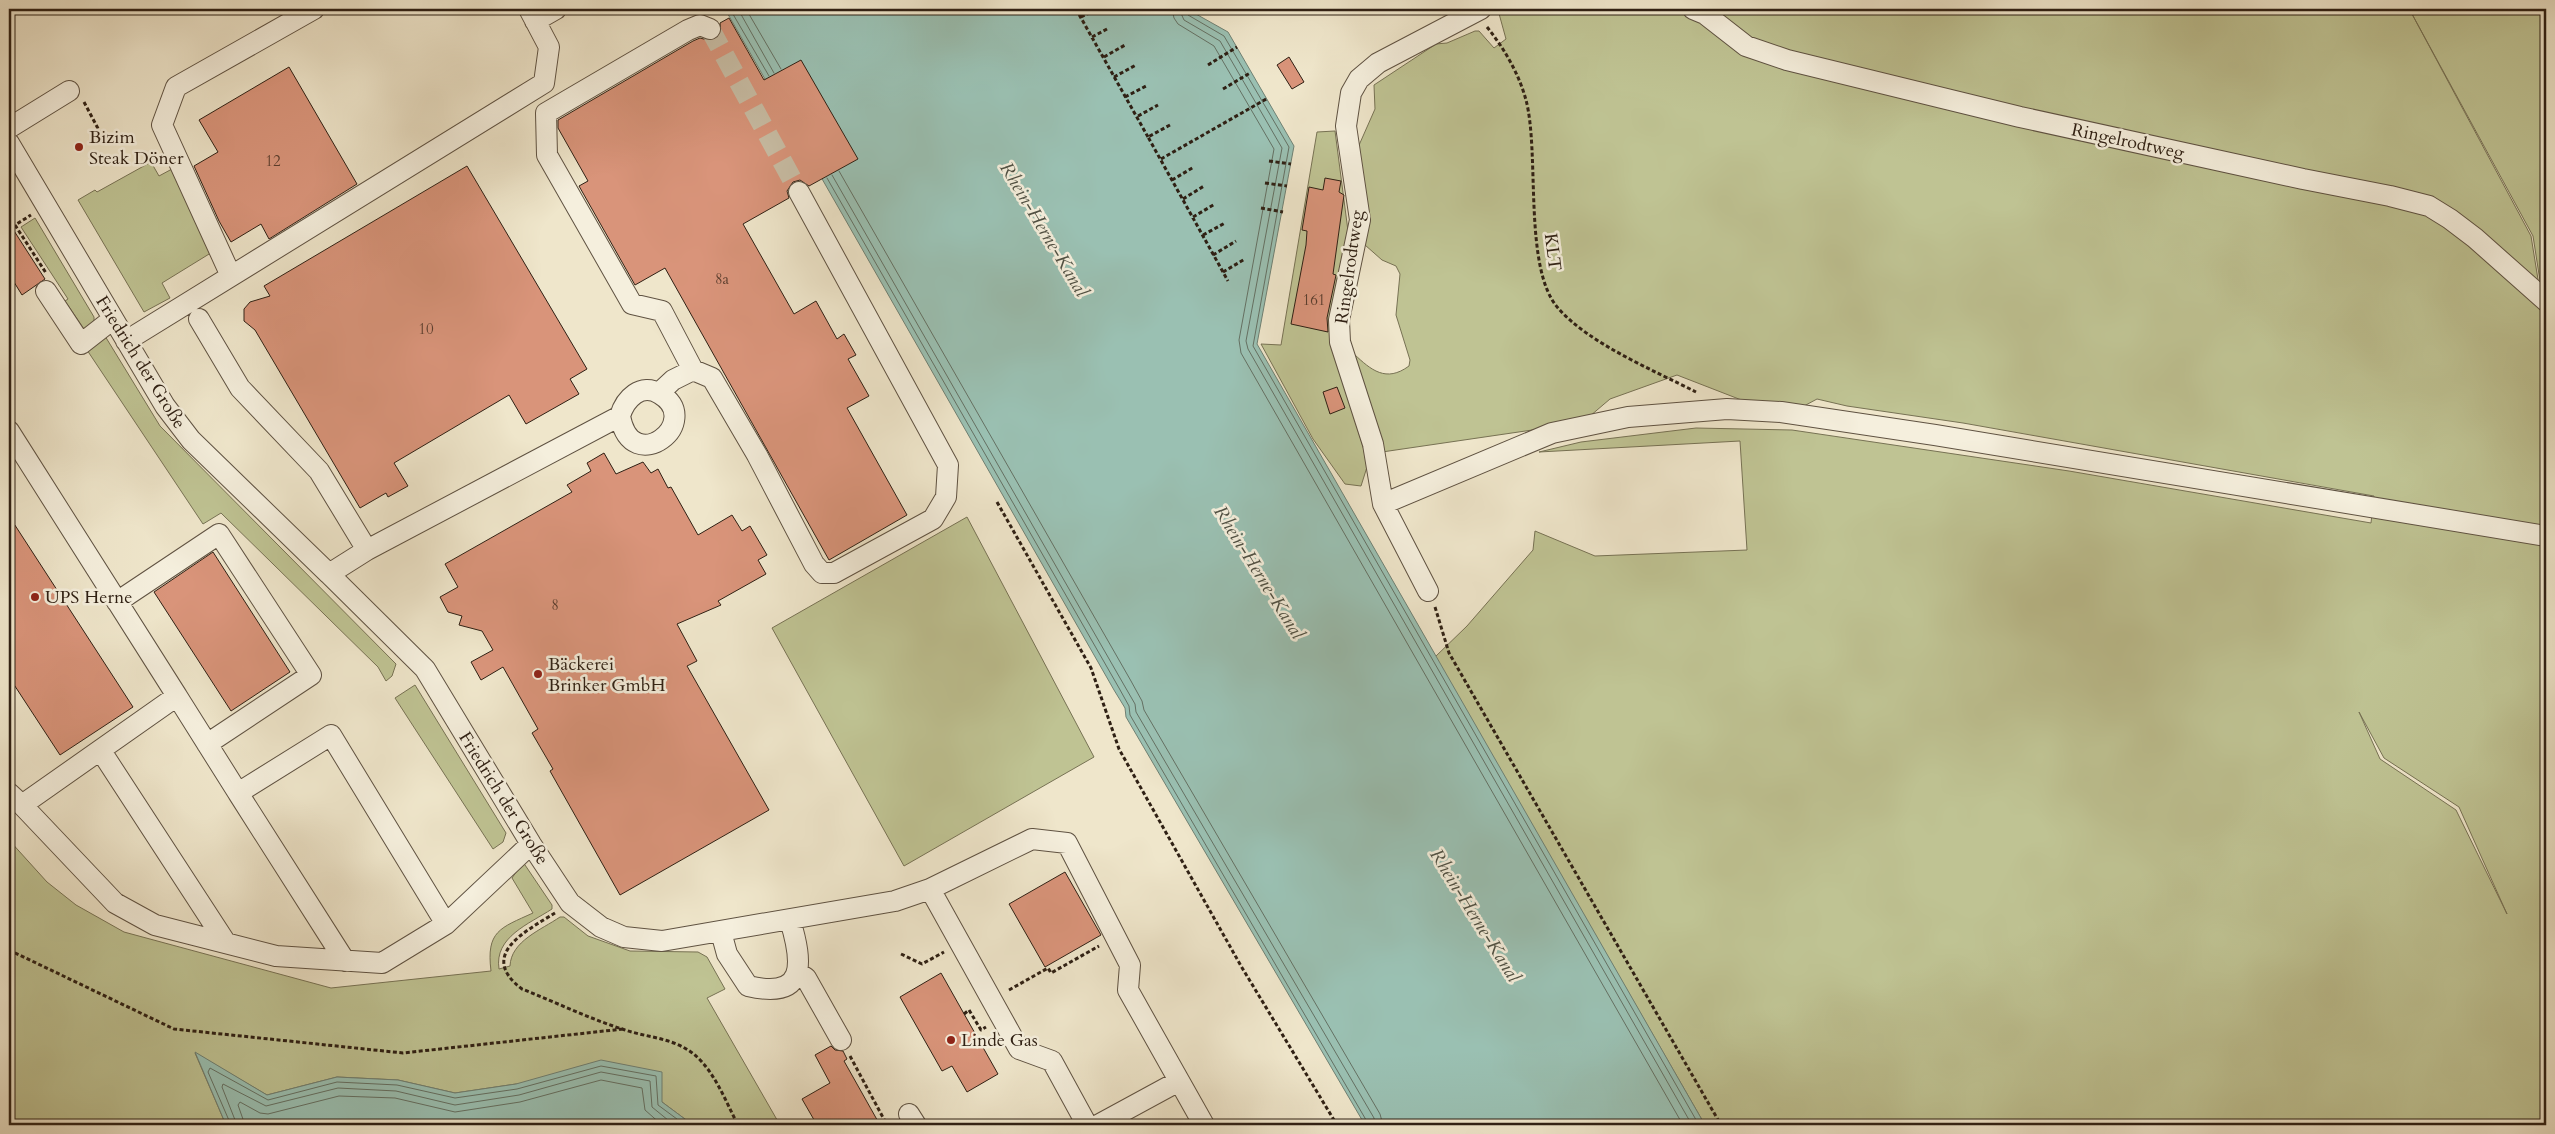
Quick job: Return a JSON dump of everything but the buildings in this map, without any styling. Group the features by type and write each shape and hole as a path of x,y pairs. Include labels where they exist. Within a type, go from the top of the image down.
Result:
{"street":[{"path":"231,276 162,125 176,88 314,9"},
{"path":"126,341 544,83 549,47 532,15 556,9"},
{"name":"Ringelrodtweg","path":"1693,9 1705,14 1746,46 1787,60 2020,117 2303,179 2390,196 2428,206 2450,219 2475,238 2546,301"},
{"name":"Ringelrodtweg","path":"1428,591 1383,504 1373,444 1340,342 1340,320 1360,220 1346,126 1351,93 1359,79 1378,63 1478,10"},
{"path":"710,28 700,25 688,30 546,113 547,155 632,304 662,311 693,370 712,378 756,455 814,564 822,573 834,573 933,519 946,497 948,465 799,192"},
{"path":"9,128 75,94"},
{"name":"Friedrich der Große","path":"11,152 165,406 191,440 425,669 531,844 570,903 601,927 624,937 662,940 721,932 895,901 930,889 1032,840 1066,843 1115,936"},
{"path":"46,292 80,344 113,319"},
{"path":"199,319 240,388 319,471 367,550"},
{"path":"659,393 673,380 693,370"},
{"path":"646,390 659,393 669,401 674,413 673,426 666,437 655,444 642,444 630,439 622,428 620,416 624,403 634,394 646,390"},
{"path":"1383,504 1552,433 1628,417 1727,409 1780,412 1935,435 2546,536"},
{"path":"329,574 367,550 620,416"},
{"path":"9,431 345,961"},
{"path":"117,602 219,534 311,675 207,744"},
{"path":"177,696 101,751 15,799 115,903 155,925 276,956 382,963 446,924 531,844"},
{"path":"238,793 331,736 446,924"},
{"path":"101,751 226,942"},
{"path":"930,889 1019,1049 1052,1061 1087,1125"},
{"path":"721,932 727,954 748,986 770,991 784,988 798,972 800,961 790,920"},
{"path":"1115,936 1130,965 1128,990 1204,1125"},
{"path":"798,972 806,978 841,1040"},
{"path":"1098,1125 1179,1081"}],"path":[{"path":"1076,9 1228,281"},
{"path":"1081,17 1096,9"},
{"name":"KLT","path":"1478,10 1512,64 1526,101 1540,268 1544,283 1556,307 1584,334 1727,409"},
{"path":"1092,37 1109,28"},
{"path":"1104,57 1125,45"},
{"path":"1208,64 1237,47"},
{"path":"1114,77 1136,65"},
{"path":"1223,89 1250,73"},
{"path":"1125,97 1148,85"},
{"path":"75,94 103,138"},
{"path":"1161,160 1268,98"},
{"path":"1138,116 1158,104"},
{"path":"1148,137 1170,125"},
{"path":"1269,161 1291,164"},
{"path":"1172,180 1194,167"},
{"path":"1265,183 1287,186"},
{"path":"1183,199 1204,186"},
{"path":"1193,217 1215,204"},
{"path":"1262,208 1283,212"},
{"path":"1203,235 1225,223"},
{"path":"16,225 54,287 46,292"},
{"path":"1214,255 1236,241"},
{"path":"1223,272 1245,259"},
{"path":"997,502 1091,668 1119,749 1237,958 1337,1125"},
{"path":"1428,591 1438,614 1449,653 1721,1125"},
{"path":"570,903 516,938 508,947 504,956 505,971 522,989 623,1029 664,1038 692,1053 712,1076 738,1125"},
{"path":"1006,992 1048,968 1051,973 1115,936"},
{"path":"9,950 174,1029 403,1053 623,1029"},
{"path":"901,954 922,964 936,956"},
{"path":"964,1014 969,1010 981,1030 1001,1019"},
{"path":"841,1040 887,1125"}],"shaded area":[{"path":"2546,9 2546,319 2533,236 2412,14 2531,236 2546,329 2546,1125 1705,1125 1435,657 1467,626 1533,550 1535,531 1595,556 1747,550 1740,441 1539,452 1581,442 1696,428 1792,430 2069,471 2371,523 2374,496 1963,423 1847,406 1817,399 1804,406 1744,401 1677,375 1610,399 1590,416 1546,428 1382,452 1354,354 1373,369 1386,374 1401,371 1409,366 1410,360 1396,315 1400,274 1396,266 1382,260 1365,245 1367,226 1356,152 1375,109 1374,85 1436,44 1447,43 1475,31 1479,31 1494,48 1506,39 1498,10","holes":["2359,712 2384,758 2459,807 2507,914 2456,810 2380,759"]},
{"path":"1335,131 1348,231 1330,338 1364,450 1367,467 1361,486 1345,484 1313,439 1261,344 1281,345 1317,132"},
{"path":"151,162 159,176 172,169 214,251 162,283 170,298 144,312 78,200 95,190 97,192"},
{"path":"35,218 94,317 94,322 84,329 65,301 68,299 21,227"},
{"path":"105,336 160,426 396,664 392,676 386,681 378,667 221,513 203,524 85,347"},
{"path":"967,517 1094,757 904,866 772,628"},
{"path":"415,685 506,833 503,842 493,849 395,698"},
{"path":"9,840 47,882 76,905 124,932 331,988 491,971 490,958 493,939 504,927 533,913 512,878 523,862 552,905 552,909 524,926 508,940 502,948 499,958 499,969 510,966 516,950 528,937 560,917 564,917 588,936 630,951 698,952 707,957 725,989 707,998 780,1125 693,1125 662,1102 516,1084 455,1093 398,1080 337,1077 267,1095 195,1053 226,1125 9,1125"}],"water":[{"name":"Rhein-Herne-Kanal","path":"725,9 1187,9 1228,32 1294,146 1257,344 1705,1125 1365,1125 1126,717 1125,708"},
{"path":"195,1052 267,1095 337,1077 398,1080 455,1093 516,1084 601,1060 662,1072 662,1102 693,1125 226,1125"}],"tunnel":[{"path":"710,29 799,192"}],"place":[{"name":"Bizim Steak Döner","path":"79,147"},
{"name":"UPS Herne","path":"35,597"},
{"name":"Bäckerei Brinker GmbH","path":"538,674"},
{"name":"Linde Gas","path":"951,1040"}]}
